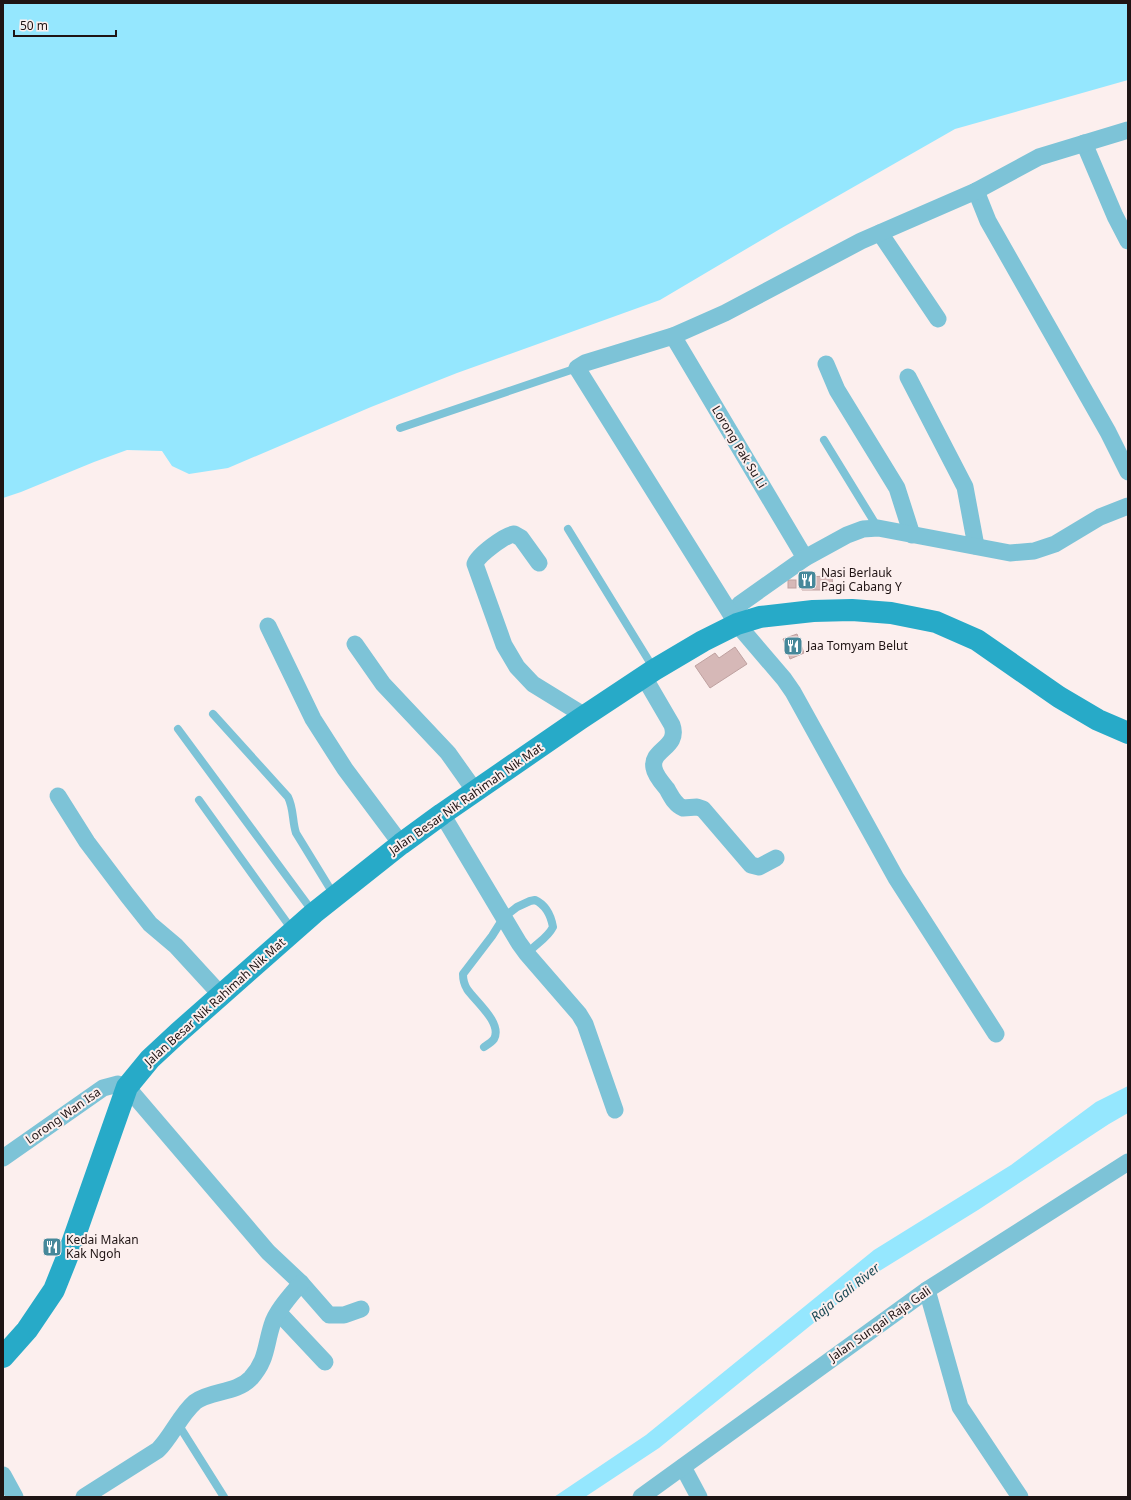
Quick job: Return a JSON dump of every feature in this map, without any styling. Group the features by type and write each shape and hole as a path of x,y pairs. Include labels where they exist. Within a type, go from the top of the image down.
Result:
{"street":[{"path":"996,1034 893,874 793,692 734,619 578,368 585,363 673,336 725,313 861,241 976,191 1039,157 1128,130"},
{"path":"1084,143 1115,216 1128,241"},
{"path":"976,191 988,221 1108,432 1128,472"},
{"path":"880,233 938,319"},
{"name":"Lorong Pak Su Li","path":"673,336 805,558"},
{"path":"826,364 837,390 897,488 912,535"},
{"path":"908,377 965,487 976,546"},
{"path":"734,619 740,604 805,558 852,533 863,529 878,528 1010,553 1034,551 1055,544 1100,517 1128,506"},
{"path":"539,563 521,538 514,534 506,536 479,556 475,564 504,645 517,667 534,684 585,716"},
{"name":"Jalan Besar Nik Rahimah Nik Mat","path":"3,1357 27,1330 54,1290 68,1255 127,1087 150,1059 221,994 334,895 475,791 585,716 703,641 734,619 785,613 844,610 891,613 936,622 976,640 1059,697 1098,720 1128,733"},
{"path":"268,626 313,719 345,769 402,844"},
{"path":"355,644 383,684 446,749 475,791"},
{"path":"649,674 675,732 670,743 654,760 653,766 656,773 676,802 683,808 697,807 703,809 751,865 759,867 776,858"},
{"path":"58,796 87,842 150,924 176,946 221,994"},
{"path":"442,814 519,943 580,1014 585,1024 615,1110"},
{"name":"Lorong Wan Isa","path":"5,1154 103,1088 118,1084 127,1087"},
{"path":"127,1087 268,1252 301,1283 329,1315 344,1315 361,1309"},
{"name":"Jalan Sungai Raja Gali","path":"641,1497 927,1290 1128,1162"},
{"path":"84,1497 158,1450 165,1443 188,1410 196,1402 234,1389 250,1379 263,1360 272,1324 301,1283"},
{"path":"927,1290 960,1407 1020,1497"},
{"path":"279,1313 324,1362"},
{"path":"683,1467 700,1497"},
{"path":"3,1475 15,1497"}],"lane":[{"path":"400,428 578,368"},
{"path":"824,440 878,528"},
{"path":"568,529 649,674"},
{"path":"213,714 288,797 292,809 293,826 296,833 334,895"},
{"path":"178,729 314,912"},
{"path":"199,800 293,932"},
{"path":"484,1047 494,1039 496,1032 493,1021 467,988 463,974 492,936 504,917 530,900 535,900 544,906 553,926 547,937 533,947 527,954"},
{"path":"178,1424 224,1497"}],"water":[{"path":"3,3 1128,3 1128,80 955,129 780,229 660,300 457,373 371,407 228,468 189,474 172,466 162,451 127,450 3,498"},
{"name":"Raja Gali River","path":"1128,1086 1128,1113 978,1210 873,1275 659,1448 585,1497 554,1497 646,1435 874,1250 1011,1165 1096,1102"}],"building":[{"path":"832,576 833,590 802,590 801,577"},
{"path":"788,580 796,580 796,588 788,588"},
{"name":"Jaa Tomyam Belut","path":"797,634 804,653 790,659 783,639"},
{"path":"735,647 747,664 710,688 695,666 715,653 719,658"}],"place":[{"name":"Nasi Berlauk Pagi Cabang Y","path":"807,580"},
{"name":"Jaa Tomyam Belut","path":"793,646"},
{"name":"Kedai Makan Kak Ngoh","path":"52,1247"}]}
